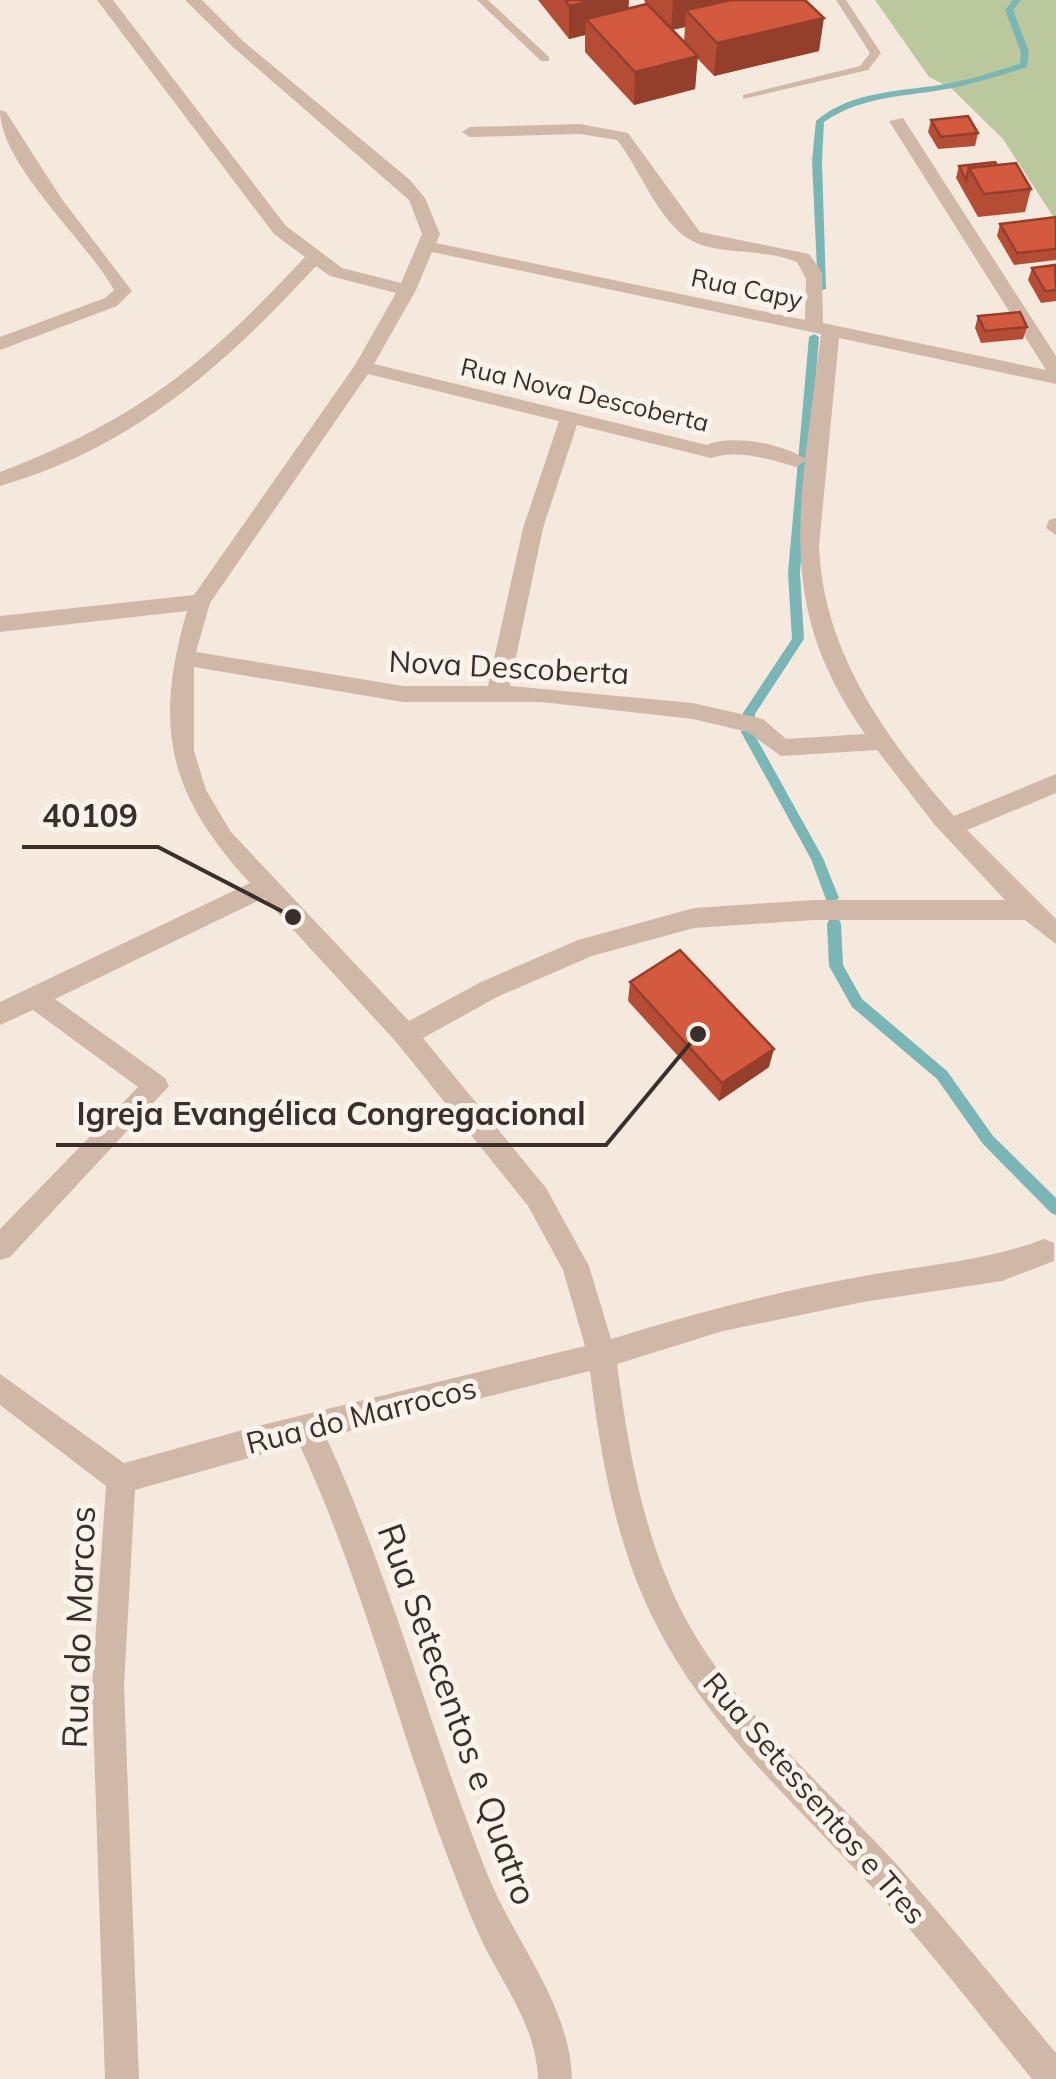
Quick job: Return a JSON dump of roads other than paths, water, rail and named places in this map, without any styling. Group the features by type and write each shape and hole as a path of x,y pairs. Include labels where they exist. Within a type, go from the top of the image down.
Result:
{"street":[{"path":"104,0 280,230 336,272 407,290"},
{"path":"193,0 239,45 404,184 425,215 431,234 428,246"},
{"path":"0,114 54,200 122,284 120,296 0,344"},
{"path":"897,121 1056,374"},
{"path":"470,132 615,132 641,159 694,236 714,244 788,252 805,259 813,271 822,330 810,576 819,626 847,689 882,741 952,827 1056,934"},
{"name":"Rua Setessentos e Tres","path":"428,246 363,367 200,602 184,658 182,752 195,791 223,838 406,1034 537,1197 575,1266 602,1355 617,1470 637,1536 668,1616 705,1677 764,1748 887,1878 1055,2079"},
{"name":"Rua Capy","path":"428,246 822,330 1056,374"},
{"path":"0,479 92,441 192,379 236,341 314,258"},
{"name":"Rua Nova Descoberta","path":"363,367 711,452 718,447 758,450 796,460"},
{"path":"496,694 533,528 570,416"},
{"path":"0,624 200,602"},
{"name":"Nova Descoberta","path":"184,658 402,694 541,694 738,719 755,725 781,748 882,741"},
{"path":"952,827 1056,783"},
{"path":"0,1014 268,886"},
{"path":"406,1034 490,989 587,947 694,918 814,910 1029,910"},
{"path":"0,1248 156,1086 34,998"},
{"name":"Rua do Marrocos","path":"121,1479 602,1355 722,1318 863,1289 1002,1268 1044,1252"},
{"name":"Rua do Marcos","path":"0,1388 121,1479 108,1686 122,2079"},
{"name":"Rua Setecentos e Quatro","path":"307,1429 348,1519 434,1779 485,1908 550,2038 556,2062 555,2079"}],"lane":[{"path":"482,0 545,59"},
{"path":"747,97 864,68 874,60 876,53 841,0"}],"waterway":[{"path":"821,289 817,161 820,121 867,98 955,85 1024,65 1025,52 1009,10 1017,0"},
{"path":"814,337 794,573 798,639 749,713 747,732 817,858 832,898"},
{"path":"834,924 836,966 857,1003 942,1075 988,1140 1056,1208"}],"place":[{"name":"40109","path":"293,917"},
{"name":"Igreja Evangélica Congregacional","path":"698,1034"}]}
